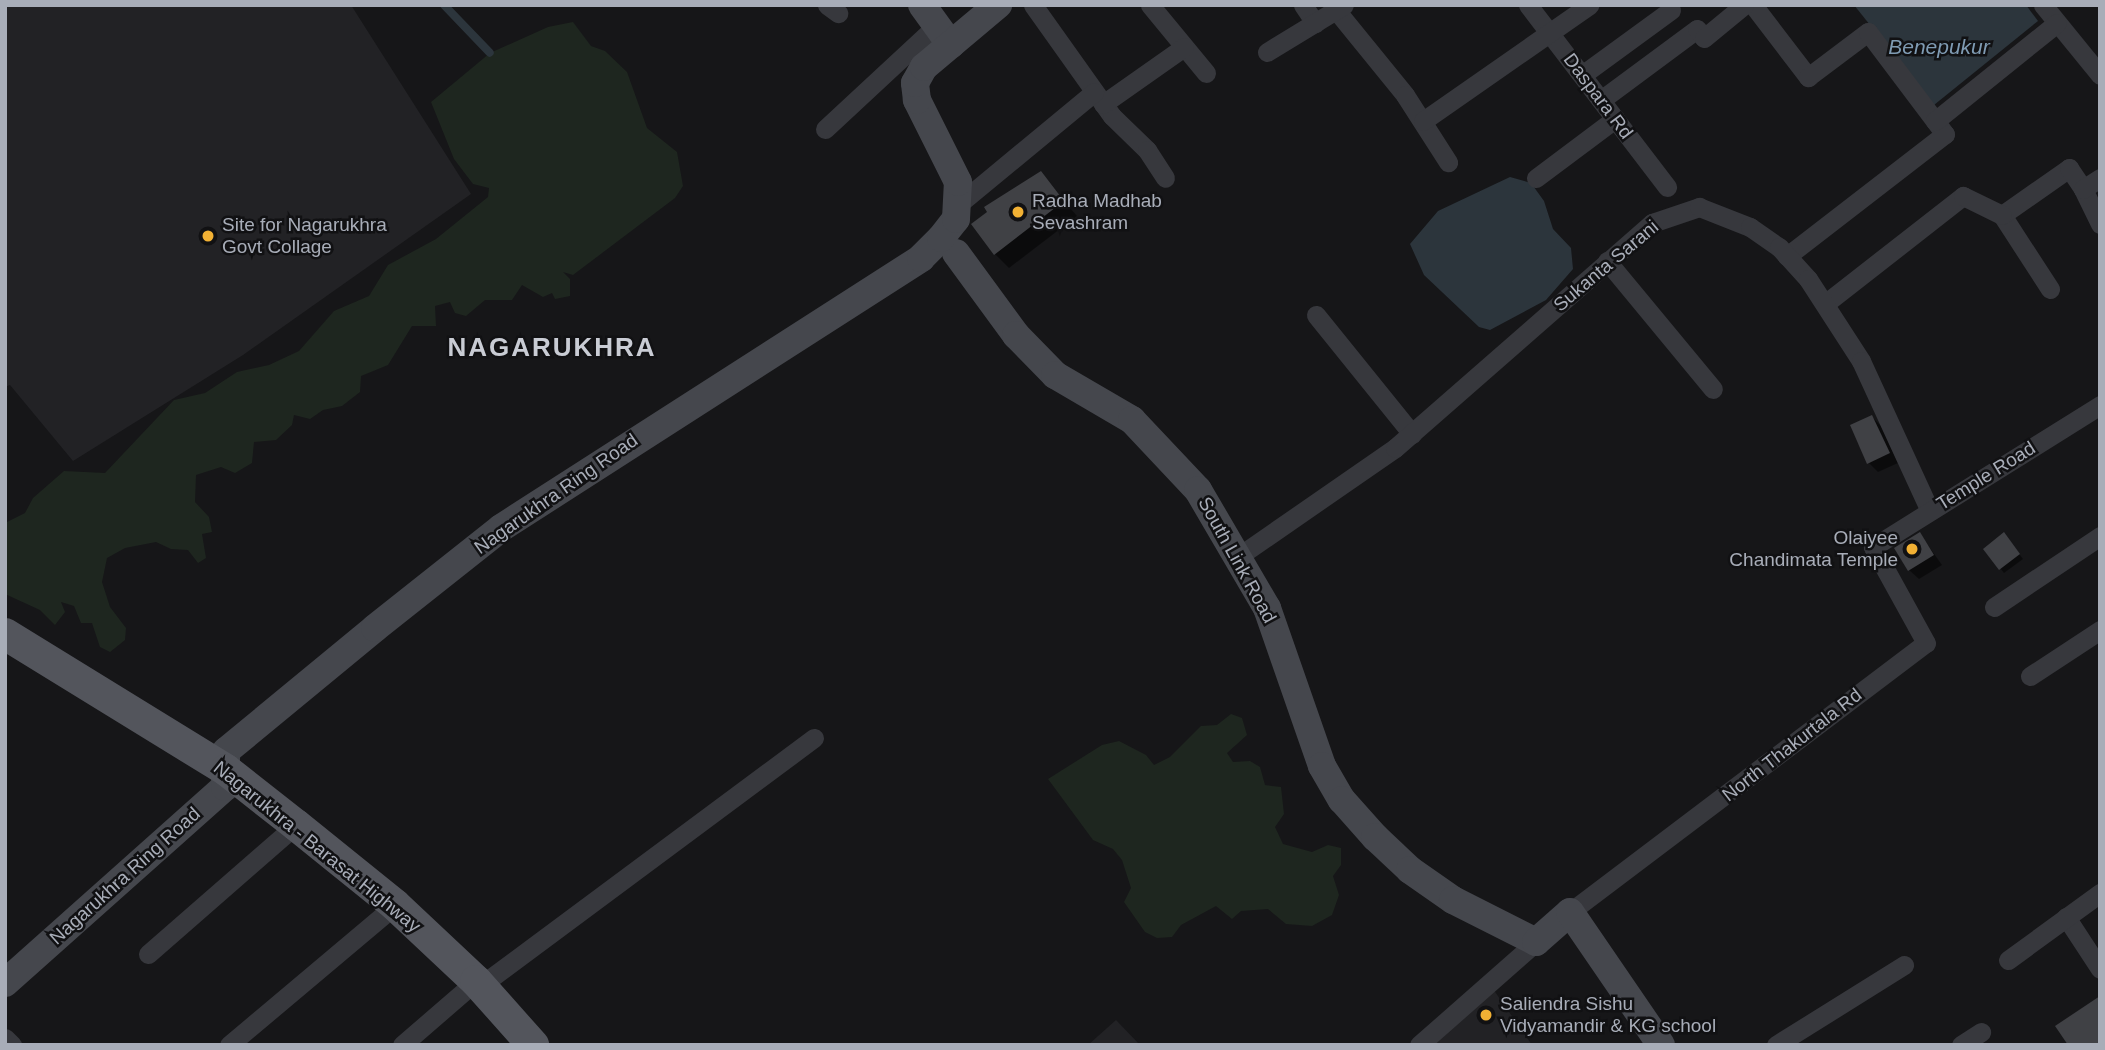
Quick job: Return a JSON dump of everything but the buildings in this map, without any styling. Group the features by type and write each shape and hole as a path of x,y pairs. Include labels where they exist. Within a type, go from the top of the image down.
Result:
{"main road":[{"path":"921,258 956,253 958,182 917,100 915,83 924,67 937,25 998,5"},
{"name":"Nagarukhra Ring Road","path":"5,984 225,787 226,751 501,528 921,258 958,211"},
{"name":"South Link Road","path":"956,253 1016,335 1055,375 1132,420 1162,447 1198,490 1239,556 1283,650 1322,766 1342,800 1410,870 1499,927 1536,942"},
{"name":"Nagarukhra - Barasat Highway","path":"5,634 226,771 296,825 395,905 478,984 533,1045"},
{"path":"1536,942 1570,912 1661,1045"}],"street":[{"path":"1033,5 1099,98 1147,150 1165,178"},
{"path":"1150,5 1206,73"},
{"path":"1303,5 1315,23"},
{"name":"Daspara Rd","path":"1528,5 1667,187"},
{"path":"1423,121 1589,5"},
{"path":"1601,100 1697,29 1703,38 1744,5"},
{"path":"1753,5 1808,77 1868,32 1945,134 1787,256"},
{"path":"2043,5 2097,67"},
{"path":"1267,52 1340,8 1423,121 1448,162"},
{"path":"1582,75 1671,10"},
{"path":"1935,121 2057,23"},
{"path":"825,129 937,25"},
{"path":"958,211 1099,98 1184,47"},
{"path":"1536,178 1615,119"},
{"path":"2002,215 2069,168 2092,184 2100,224"},
{"path":"1652,223 1664,211 1667,187 1699,207 1750,227 1787,256 1826,303 1861,360 1930,511"},
{"path":"1826,303 1963,195 2002,215 2050,289"},
{"name":"Sukanta Sarani","path":"1239,556 1412,434 1652,223 1699,207"},
{"path":"1607,261 1713,389"},
{"path":"1316,315 1412,434"},
{"name":"Temple Road","path":"1873,547 2100,405"},
{"path":"1994,607 2100,536"},
{"name":"North Thakurtala Rd","path":"1570,912 1926,643 1873,547"},
{"path":"2030,676 2100,630"},
{"path":"402,1045 478,984 814,738"},
{"path":"148,954 296,825"},
{"path":"2007,960 2100,892"},
{"path":"229,1045 395,905"},
{"path":"2066,917 2100,969"},
{"path":"1419,1045 1536,942"},
{"path":"1776,1045 1904,965"},
{"path":"1961,1045 1982,1032"},
{"path":"5,1038 12,1045"}],"shaded area":[{"name":"Site for Nagarukhra Govt Collage","path":"5,5 351,5 471,194 243,355 73,461 10,385 5,387"},
{"path":"573,22 591,46 605,51 627,72 647,128 677,152 683,186 675,198 573,275 563,272 570,279 570,296 555,299 552,293 543,297 522,285 512,300 485,300 466,316 455,313 450,302 435,306 436,326 412,326 388,365 361,376 360,392 342,406 323,410 310,419 294,415 292,425 276,440 254,442 252,463 235,473 221,467 196,475 195,502 209,517 212,532 202,534 206,558 198,563 188,550 171,549 156,542 125,548 107,558 102,582 110,607 126,628 125,640 110,652 100,647 92,623 81,623 74,606 61,602 65,612 55,625 40,610 5,594 5,523 25,513 33,498 64,471 105,473 174,400 205,393 237,372 269,365 299,351 334,311 369,296 388,265 436,239 488,197 489,188 473,184 454,159 431,102 490,53 548,27"},
{"path":"1231,714 1242,718 1247,735 1227,753 1233,762 1250,761 1260,767 1265,785 1281,787 1284,814 1275,827 1283,844 1312,852 1328,845 1341,848 1341,865 1333,876 1339,895 1332,915 1312,926 1286,924 1268,909 1241,911 1232,919 1216,906 1181,925 1172,937 1157,938 1145,932 1124,902 1131,888 1122,860 1113,849 1093,840 1048,779 1102,745 1119,741 1146,755 1154,765 1170,757 1201,726 1217,725"},
{"name":"Saliendra Sishu Vidyamandir & KG school","path":"1491,986 1532,1045 1429,1045"},
{"path":"1116,1020 1140,1045 1088,1045"}],"water":[{"name":"Benepukur","path":"1854,5 2026,5 2038,21 1934,105"},
{"path":"1510,177 1531,183 1544,201 1553,229 1571,248 1573,269 1546,300 1490,330 1479,327 1424,275 1410,244 1438,211"}],"waterway":[{"path":"444,5 490,53"}],"place":[{"name":"Radha Madhab Sevashram","path":"1018,212"},
{"name":"Site for Nagarukhra Govt Collage","path":"208,236"},
{"name":"Olaiyee Chandimata Temple","path":"1912,549"},
{"name":"Saliendra Sishu Vidyamandir & KG school","path":"1486,1015"}],"district":[{"name":"NAGARUKHRA","path":"552,348"}]}
